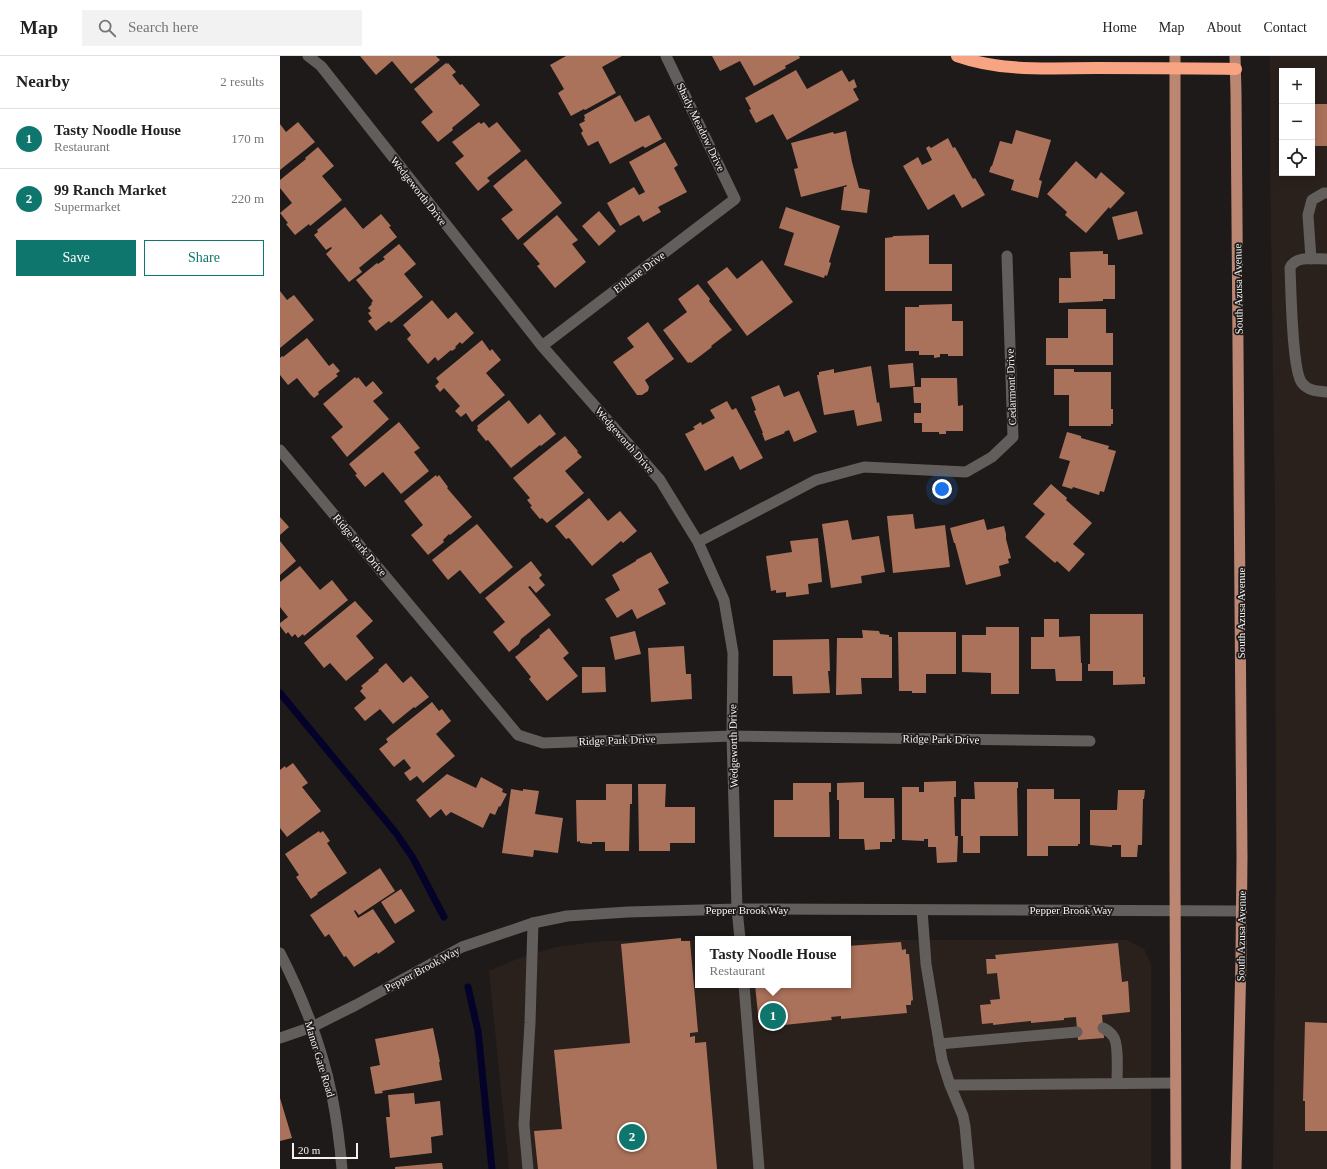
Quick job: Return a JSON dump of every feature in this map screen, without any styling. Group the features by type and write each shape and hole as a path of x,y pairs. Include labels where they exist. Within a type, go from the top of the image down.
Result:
{"highway":[{"path":"958,56 990,66 1027,68 1175,62 1236,69"}],"main road":[{"name":"South Azusa Avenue","path":"1235,56 1240,526 1242,959 1236,1169"},
{"path":"1175,62 1176,1169"}],"street":[{"name":"Wedgeworth Drive","path":"308,56 321,66 542,346 660,480 698,542 724,600 733,653 732,736 737,909 740,936"},
{"name":"Shady Meadow Drive","path":"666,56 735,199"},
{"path":"1311,259 1308,215 1312,200 1324,192 1327,192"},
{"name":"Elklane Drive","path":"542,346 735,199"},
{"name":"Cedarmont Drive","path":"698,542 816,480 864,467 966,472 992,457 1013,437 1008,256"},
{"path":"1327,259 1296,261 1290,268 1299,378 1308,389 1327,392"},
{"name":"Ridge Park Drive","path":"280,450 518,735 543,743 732,736 1090,741"},
{"name":"Pepper Brook Way","path":"280,1038 312,1027 356,1005 462,947 533,923 567,916 628,912 737,909 1241,911"},
{"path":"922,910 926,964 939,1044 942,1060 950,1085 963,1116 969,1169"},
{"path":"528,1169 524,1125 530,1023 533,923"},
{"name":"Manor Gate Road","path":"280,953 289,970 312,1027 323,1061 338,1126 342,1169"},
{"path":"744,988 759,1169"},
{"path":"1103,1028 1114,1037 1116,1049 1117,1083"},
{"path":"939,1044 1077,1032"},
{"path":"950,1085 1176,1083"}],"shaded area":[{"path":"1270,56 1327,56 1327,1169 1273,1169 1276,855 1275,512"},
{"path":"695,940 695,988 851,988 851,940 1127,940 1144,949 1151,963 1151,1169 509,1169 489,971 517,959 556,947 603,941"}],"building":[{"path":"360,56 436,56 440,60 411,84 392,61 376,75"},
{"path":"566,56 622,56 602,67 616,93 571,116 558,93 564,89 550,65"},
{"path":"712,56 799,56 800,58 785,66 786,68 754,86 740,61 720,71"},
{"path":"446,63 448,63 456,72 452,75 460,85 462,84 480,105 452,128 453,130 438,142 421,122 433,112 414,89"},
{"path":"796,70 807,89 842,70 849,82 854,79 857,87 853,89 859,100 787,140 773,114 756,123 745,98"},
{"path":"620,95 635,122 649,115 662,139 645,148 643,146 610,164 598,141 588,146 581,133 583,131 579,124 585,121 584,115"},
{"path":"1315,104 1327,104 1327,146 1315,146"},
{"path":"298,122 315,142 280,170 280,124 286,132"},
{"path":"479,122 481,124 484,122 489,128 497,122 521,151 487,178 490,181 478,191 455,163 464,156 452,142"},
{"path":"1016,130 1051,140 1039,180 1042,181 1038,198 1011,190 1014,180 989,172 1000,141 1012,144"},
{"path":"846,131 859,188 870,190 867,213 841,210 844,187 847,185 801,197 794,169 798,168 791,143 833,132 834,134"},
{"path":"948,138 953,148 955,147 973,179 975,178 985,195 962,208 954,194 928,210 903,166 918,157 922,165 932,160 926,148 929,146 931,148"},
{"path":"665,142 678,165 674,168 687,192 658,207 661,212 643,222 639,215 620,226 607,203 634,187 639,195 645,192 629,162"},
{"path":"318,147 334,166 322,176 342,200 310,226 309,224 295,235 286,224 288,223 280,213 292,203 280,188 280,180"},
{"path":"526,159 562,203 518,240 501,219 513,210 493,186"},
{"path":"1076,161 1096,179 1101,172 1125,193 1110,209 1109,207 1086,233 1065,215 1067,212 1047,194"},
{"path":"345,207 363,229 381,214 391,226 389,227 397,237 359,268 362,272 349,282 326,254 332,248 331,247 326,250 314,235 318,232 317,230"},
{"path":"786,207 840,226 829,262 831,263 827,276 825,275 824,278 784,265 794,233 779,228"},
{"path":"599,211 616,231 599,246 582,226"},
{"path":"1137,211 1143,234 1118,240 1112,217"},
{"path":"557,215 578,240 572,244 586,262 555,288 537,266 540,264 523,244"},
{"path":"929,235 929,264 952,264 952,291 885,291 885,238 893,236"},
{"path":"399,244 416,264 404,274 423,297 391,323 389,321 376,331 368,321 372,318 368,313 371,311 368,308 373,301 356,280 377,263 378,264 385,259 383,257"},
{"path":"1103,251 1103,254 1108,254 1108,265 1115,265 1115,299 1059,303 1059,278 1071,278 1070,252"},
{"path":"762,260 793,302 747,336 707,282 727,267 737,279"},
{"path":"698,284 710,299 709,301 732,330 691,363 688,363 663,330 687,312 678,299"},
{"path":"280,291 287,300 294,295 314,320 280,348"},
{"path":"432,300 448,319 456,312 474,333 462,344 460,342 455,347 456,348 452,351 451,350 438,361 435,357 428,364 407,339 411,335 403,325"},
{"path":"952,304 952,321 963,321 963,356 948,356 948,354 940,354 940,357 934,358 934,355 919,355 919,351 905,351 905,307"},
{"path":"1068,309 1106,309 1106,333 1113,333 1113,365 1046,365 1046,338 1068,338"},
{"path":"648,322 674,359 645,380 649,387 648,391 642,395 637,395 613,362 634,347 627,338"},
{"path":"307,338 329,366 333,363 340,371 336,374 338,376 318,392 319,394 314,398 297,378 288,385 280,375 280,358"},
{"path":"482,340 490,351 492,349 501,360 486,373 505,395 472,422 466,413 461,417 455,411 460,406 444,388 440,392 435,386 439,382 436,378"},
{"path":"913,363 915,386 890,388 888,365"},
{"path":"871,366 877,403 879,402 882,421 857,426 854,410 824,415 817,375 819,375 819,372 834,369 834,373"},
{"path":"1054,369 1074,369 1074,372 1111,372 1111,409 1113,409 1113,424 1111,424 1111,426 1069,426 1069,395 1054,395"},
{"path":"355,377 357,379 358,377 366,387 373,381 383,393 373,401 389,419 347,457 331,437 343,427 323,404"},
{"path":"921,378 957,378 958,406 963,405 963,431 946,431 946,434 939,434 939,432 922,432 922,423 914,423 914,413 921,413 921,403 914,403 913,387 921,387"},
{"path":"779,385 784,397 799,391 817,432 794,442 789,430 765,441 754,411 756,410 751,397"},
{"path":"509,400 528,424 540,414 556,434 511,468 488,440 486,441 477,430 477,426"},
{"path":"727,401 732,410 736,408 763,458 740,470 733,456 705,471 685,434 695,429 693,427 701,422 702,425 715,418 710,410"},
{"path":"399,422 420,448 414,452 429,471 401,494 383,472 365,487 355,475 357,474 349,464"},
{"path":"1067,432 1081,436 1081,438 1109,446 1108,449 1116,451 1104,492 1100,491 1099,495 1073,487 1072,489 1062,486 1070,461 1059,458"},
{"path":"565,436 582,457 565,471 584,493 547,523 542,518 540,519 530,507 532,506 527,500 530,498 513,478"},
{"path":"436,475 437,477 439,475 448,487 447,488 472,517 450,535 449,534 443,540 444,542 428,555 411,535 423,525 404,501"},
{"path":"1051,484 1067,498 1066,500 1092,523 1073,544 1085,554 1069,572 1057,561 1055,563 1025,537 1045,514 1033,504"},
{"path":"589,498 608,521 620,511 637,531 623,543 621,541 592,566 569,538 566,539 555,526"},
{"path":"913,514 915,529 945,525 950,567 893,573 887,516"},
{"path":"280,517 289,527 280,535"},
{"path":"984,519 987,530 1004,526 1011,558 1008,559 1009,563 999,566 1001,576 966,585 950,528"},
{"path":"848,520 852,540 879,536 885,572 861,576 862,583 831,588 822,524"},
{"path":"477,524 513,567 480,594 460,570 448,580 432,560"},
{"path":"818,538 822,582 808,584 809,594 786,597 786,592 776,593 776,590 771,591 766,556 792,552 790,541"},
{"path":"280,541 296,561 280,575"},
{"path":"651,552 669,583 658,589 666,604 637,619 632,609 617,618 605,599 620,590 612,575"},
{"path":"531,561 542,575 539,578 545,585 536,593 530,586 528,587 551,615 521,639 519,644 509,652 493,632 505,622 485,598"},
{"path":"300,566 320,590 332,580 348,600 304,636 303,634 298,638 295,634 292,637 288,632 286,634 280,626 280,623 288,617 280,607 280,582"},
{"path":"355,601 373,621 356,636 374,658 346,681 330,663 324,668 304,643"},
{"path":"1090,614 1143,614 1143,677 1145,677 1145,684 1113,685 1113,671 1088,671 1088,664 1090,664"},
{"path":"1044,619 1059,619 1059,637 1080,636 1082,681 1056,681 1055,669 1031,669 1031,637 1044,637"},
{"path":"986,627 1019,627 1019,694 991,694 991,673 962,672 962,635 986,635"},
{"path":"549,628 569,653 563,658 578,676 547,701 529,679 531,677 515,657"},
{"path":"862,630 879,631 880,634 889,635 889,637 892,637 892,678 861,678 862,694 836,695 837,638 863,638"},
{"path":"635,631 641,654 615,660 610,637"},
{"path":"898,632 956,632 956,674 926,674 926,693 899,691"},
{"path":"829,639 830,671 828,671 830,693 793,694 792,676 773,676 773,640"},
{"path":"684,646 686,674 691,674 692,699 651,702 648,648"},
{"path":"386,663 403,683 411,676 429,697 393,724 380,709 365,721 354,708 366,698 360,691 363,688 361,686"},
{"path":"582,667 605,667 606,692 582,693"},
{"path":"432,702 439,711 442,709 451,721 436,734 455,756 423,783 417,776 410,781 404,773 411,768 404,759 394,767 379,749 388,742 386,739"},
{"path":"293,763 308,783 302,787 321,811 287,837 280,828 280,770"},
{"path":"447,774 476,788 481,777 503,789 502,792 507,794 495,815 490,813 483,828 451,812 446,816 441,809 430,818 416,800"},
{"path":"956,781 956,797 954,797 955,836 958,836 957,862 937,863 936,847 928,847 928,839 924,839 924,841 902,840 902,787 919,787 919,792 924,792 924,782"},
{"path":"864,782 864,798 894,798 895,839 892,839 892,842 880,842 880,849 865,850 864,839 839,839 839,800 837,800 837,783"},
{"path":"974,782 1018,782 1018,836 980,836 980,853 963,853 963,836 961,836 961,799 975,799"},
{"path":"793,783 831,783 831,792 829,792 830,837 774,837 774,800 793,800"},
{"path":"606,784 632,784 629,851 605,851 605,842 592,842 592,844 580,843 580,841 577,842 576,800 606,800"},
{"path":"638,784 666,784 665,807 695,807 695,843 670,843 670,851 639,851"},
{"path":"511,789 539,791 535,814 563,818 558,853 534,850 533,857 502,853"},
{"path":"1027,789 1054,789 1054,799 1080,799 1080,844 1078,844 1078,846 1048,846 1048,856 1027,856"},
{"path":"1118,790 1145,790 1143,799 1142,845 1138,845 1137,857 1121,857 1121,845 1112,845 1112,847 1090,845 1090,810 1117,810"},
{"path":"319,831 320,833 323,831 330,841 327,843 347,873 317,893 318,894 311,899 296,877 299,875 285,854"},
{"path":"380,868 395,891 359,915 355,910 354,911 358,918 373,909 395,942 378,954 377,952 354,967 346,956 344,957 329,934 325,937 310,915"},
{"path":"401,889 415,911 395,924 381,902"},
{"path":"681,938 681,941 690,941 698,1032 690,1033 690,1037 695,1036 695,1043 706,1042 717,1169 538,1169 534,1131 562,1129 554,1050 630,1043 621,944"},
{"path":"901,942 902,950 906,949 906,954 909,954 913,1000 911,1001 911,1005 906,1005 907,1013 841,1019 841,1016 831,1017 832,1020 765,1027 765,1018 761,1019 760,1014 758,1014 755,988 851,988 851,946"},
{"path":"1118,943 1122,982 1128,981 1130,1012 1102,1015 1104,1038 1078,1040 1076,1017 1064,1018 1064,1020 1031,1023 1031,1021 993,1025 993,1023 982,1024 980,1005 991,1004 990,1000 1000,999 997,973 987,974 986,959 996,959 995,955"},
{"path":"1305,1022 1327,1023 1327,1131 1305,1131 1305,1101 1303,1101"},
{"path":"433,1028 442,1080 382,1091 383,1093 375,1094 370,1067 380,1065 375,1039"},
{"path":"414,1093 415,1104 440,1101 443,1135 431,1137 432,1153 390,1158 386,1117 390,1117 388,1095"},
{"path":"280,1098 292,1138 280,1141"},
{"path":"442,1163 443,1169 395,1169 395,1167"}],"waterway":[{"path":"280,693 396,833 413,858 444,917"},
{"path":"468,987 478,1031 492,1169"}],"place":[{"name":"Tasty Noodle House","path":"773,1016"},
{"name":"99 Ranch Market","path":"632,1137"}]}
